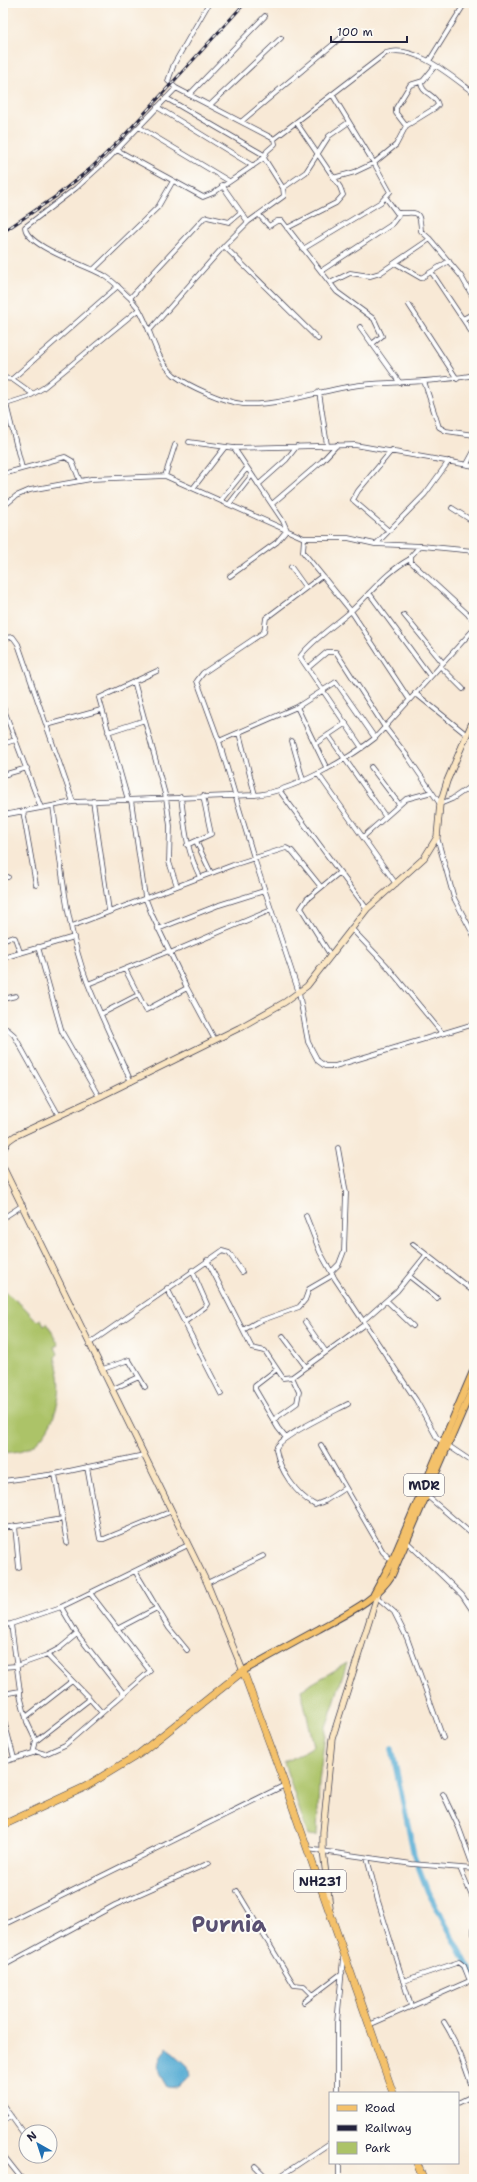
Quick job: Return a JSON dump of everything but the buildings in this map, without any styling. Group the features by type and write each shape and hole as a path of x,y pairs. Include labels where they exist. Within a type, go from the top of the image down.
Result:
{"highway":[{"name":"NH231","path":"243,1671 308,1848 393,2092"},
{"path":"3,1825 85,1787 139,1754 243,1671"},
{"path":"417,2164 423,2179"}],"main road":[{"name":"MDR","path":"370,1599 392,1561 444,1444 474,1369"},
{"name":"MDR","path":"243,1671 378,1595 392,1575 426,1495 444,1444 473,1392 474,1385"}],"street":[{"path":"209,3 169,75 168,81 176,88 274,139"},
{"path":"429,61 465,3"},
{"path":"189,95 265,16"},
{"path":"242,121 343,36"},
{"path":"210,105 281,38"},
{"path":"274,139 386,53 393,50 408,52 429,61 474,93"},
{"path":"406,126 396,113 396,108 410,85 421,82 436,66"},
{"path":"333,178 355,172 374,163 396,145 406,126 438,105 438,101 423,90 421,82"},
{"path":"176,88 117,150 76,188 25,227 27,233 42,246 94,269 118,286 139,309 155,349 173,374 201,390 226,400 242,404 255,404 360,385 457,379 474,375"},
{"path":"303,249 386,198 390,192 390,189 332,94"},
{"path":"149,331 224,246 248,222 284,196 283,188 264,156 166,98"},
{"path":"157,107 253,166"},
{"path":"287,228 341,199 343,195 296,122"},
{"path":"283,188 306,172 329,136 349,122"},
{"path":"138,127 229,181"},
{"path":"117,150 203,197 212,193 253,166 275,144 274,139"},
{"path":"94,269 158,207 173,181"},
{"path":"222,185 248,222"},
{"path":"386,198 394,211 400,213 413,212 417,214 422,222 421,231 430,239 466,282 474,299"},
{"path":"130,298 204,218 207,217 230,222 241,212"},
{"path":"320,271 391,225 400,213"},
{"path":"259,215 269,226 279,220 341,296 374,319 382,336 372,344"},
{"path":"330,283 350,273 370,276 375,275 430,239"},
{"path":"224,246 318,339"},
{"path":"395,263 421,278 432,273 449,261"},
{"path":"432,273 474,336"},
{"path":"12,379 45,352 118,286"},
{"path":"409,305 457,379"},
{"path":"22,468 5,405 33,394 139,309"},
{"path":"463,319 474,313"},
{"path":"360,327 400,383"},
{"path":"3,378 12,379 33,394"},
{"path":"424,380 439,427 446,431 474,435"},
{"path":"319,392 327,445"},
{"path":"189,442 234,448 355,445 392,450 474,466"},
{"path":"165,476 174,445"},
{"path":"272,504 322,461 337,445"},
{"path":"258,484 286,460 297,446"},
{"path":"194,487 225,447"},
{"path":"234,448 272,504 287,530"},
{"path":"389,531 354,500 358,491 392,450"},
{"path":"467,464 474,451"},
{"path":"3,474 66,457 72,461 80,481"},
{"path":"375,544 425,494 449,461"},
{"path":"221,500 247,468"},
{"path":"230,503 252,475"},
{"path":"3,507 16,496 30,490 80,481 165,476 230,503 304,538 348,538 375,544 474,551"},
{"path":"452,508 474,522"},
{"path":"230,576 277,542 287,530"},
{"path":"304,538 303,552 351,611 410,699"},
{"path":"362,748 301,658 301,654 351,611 400,564 410,559 420,546"},
{"path":"410,559 474,620"},
{"path":"290,567 306,588"},
{"path":"322,576 266,618 264,632 198,678 198,687 219,741 237,796 264,891 299,993 308,1042 318,1061 325,1066 335,1066 474,1024"},
{"path":"369,593 430,676"},
{"path":"469,616 474,611"},
{"path":"404,615 441,664 463,689"},
{"path":"4,814 74,802 255,795 279,790 318,774 362,748 374,738 474,629"},
{"path":"3,638 13,637 18,644 74,802"},
{"path":"308,668 327,652 336,652 384,726 440,804"},
{"path":"157,671 100,695 99,700 130,800 146,897 158,929 169,952 215,1040"},
{"path":"134,681 166,798 170,826 168,862 177,886"},
{"path":"219,741 297,707 332,683 337,684 374,738"},
{"path":"415,693 467,735"},
{"path":"3,707 42,808"},
{"path":"297,707 327,769"},
{"path":"47,725 101,710"},
{"path":"474,718 440,804 437,837 454,898 474,936"},
{"path":"108,732 145,720"},
{"path":"315,744 346,724"},
{"path":"239,733 255,795"},
{"path":"328,735 385,816"},
{"path":"3,744 15,740"},
{"path":"292,741 303,780"},
{"path":"371,767 399,804"},
{"path":"3,775 27,768"},
{"path":"318,774 396,884"},
{"path":"440,804 452,799 474,784"},
{"path":"279,790 367,909"},
{"path":"363,836 399,804 412,796 432,792"},
{"path":"187,845 208,836 212,830 203,796"},
{"path":"181,797 187,845 190,856 200,877"},
{"path":"93,801 109,911"},
{"path":"53,806 74,937 88,984 131,1082"},
{"path":"23,811 36,885"},
{"path":"3,1150 5,1141 58,1114 131,1082 215,1040 252,1021 299,993 307,986 367,909 424,858 437,837"},
{"path":"196,841 211,873"},
{"path":"72,926 211,873 254,858 289,849 321,887"},
{"path":"331,956 301,908 307,899 340,872"},
{"path":"3,878 8,877"},
{"path":"158,929 223,903 264,891"},
{"path":"88,984 271,910"},
{"path":"351,928 387,966 442,1033"},
{"path":"3,940 10,937 15,938 20,952"},
{"path":"3,958 74,937"},
{"path":"38,948 62,1032 99,1097"},
{"path":"125,969 144,1007 149,1010 187,988"},
{"path":"101,1014 138,995"},
{"path":"3,1000 16,996"},
{"path":"3,1030 7,1029 14,1035 58,1114"},
{"path":"243,1330 257,1322 299,1307 305,1300 309,1289 332,1274 339,1264 344,1251 346,1193 338,1148"},
{"path":"3,1167 23,1205 207,1583 243,1671"},
{"path":"3,1218 23,1205"},
{"path":"306,1216 320,1252 332,1274 444,1444 474,1463"},
{"path":"413,1244 474,1292"},
{"path":"90,1343 192,1270 222,1251 226,1251 242,1272"},
{"path":"207,1260 252,1348 265,1351 283,1378 292,1377 364,1322 387,1301 426,1255"},
{"path":"185,1322 205,1308 207,1304 192,1270"},
{"path":"409,1276 437,1298"},
{"path":"167,1288 221,1394"},
{"path":"387,1301 413,1326"},
{"path":"305,1322 326,1352"},
{"path":"283,1336 306,1367"},
{"path":"102,1369 129,1360 145,1387"},
{"path":"277,1369 255,1386 255,1389 273,1420 286,1438"},
{"path":"113,1390 139,1376"},
{"path":"273,1420 297,1403 299,1392 292,1377"},
{"path":"345,1488 318,1505 308,1501 287,1475 277,1454 276,1445 348,1404"},
{"path":"321,1445 383,1552 392,1561"},
{"path":"3,1481 55,1474 144,1454"},
{"path":"87,1467 100,1539 104,1539 172,1511"},
{"path":"55,1474 67,1543"},
{"path":"426,1495 474,1536"},
{"path":"3,1528 63,1519"},
{"path":"15,1526 19,1568"},
{"path":"406,1542 462,1595 474,1613"},
{"path":"3,1625 11,1624 61,1607 188,1545"},
{"path":"207,1583 263,1556"},
{"path":"135,1571 169,1628 187,1650"},
{"path":"331,1914 322,1832 332,1739 382,1580"},
{"path":"3,1762 35,1751 45,1754 60,1748 150,1670 90,1593"},
{"path":"378,1595 394,1612 407,1638 443,1738"},
{"path":"61,1607 77,1634 124,1694"},
{"path":"117,1629 157,1608"},
{"path":"11,1624 20,1691 26,1717 36,1741 35,1751"},
{"path":"3,1667 16,1666 47,1655 60,1648 77,1634"},
{"path":"47,1655 102,1713"},
{"path":"26,1717 72,1681"},
{"path":"3,1694 20,1691"},
{"path":"36,1741 90,1700"},
{"path":"3,1718 14,1758"},
{"path":"3,1925 285,1785"},
{"path":"308,1848 412,1864 474,1870 459,1828 443,1794"},
{"path":"367,1858 378,1901 412,2006"},
{"path":"3,1966 115,1905 209,1863"},
{"path":"460,1868 474,1901"},
{"path":"237,1891 294,1985 304,1986 313,1996"},
{"path":"474,1929 474,1934"},
{"path":"337,2092 337,2023 344,1953"},
{"path":"369,2025 472,1980 464,1966 459,1962 403,1981"},
{"path":"304,2002 342,1974"},
{"path":"444,2022 462,2058 474,2094 459,2102"},
{"path":"3,2105 18,2126"},
{"path":"3,2122 11,2116"},
{"path":"276,2179 329,2144"},
{"path":"3,2155 22,2179"},
{"path":"339,2164 339,2179"},
{"path":"256,2166 268,2179"}],"green space":[{"path":"3,1290 24,1307 37,1321 41,1319 44,1325 47,1323 59,1345 55,1347 58,1354 55,1357 60,1385 59,1396 53,1419 41,1438 23,1450 4,1453"},
{"path":"347,1663 326,1727 319,1781 317,1835 308,1836 284,1763 314,1746 301,1690"}],"water":[{"path":"167,2047 188,2066 190,2075 177,2088 167,2087 158,2067 160,2059"}],"waterway":[{"path":"392,1749 414,1855 428,1892 474,1976"}],"railway":[{"path":"3,232 55,197 90,169 122,138 245,3"}],"district":[{"name":"Purnia","path":"229,1924"}]}
